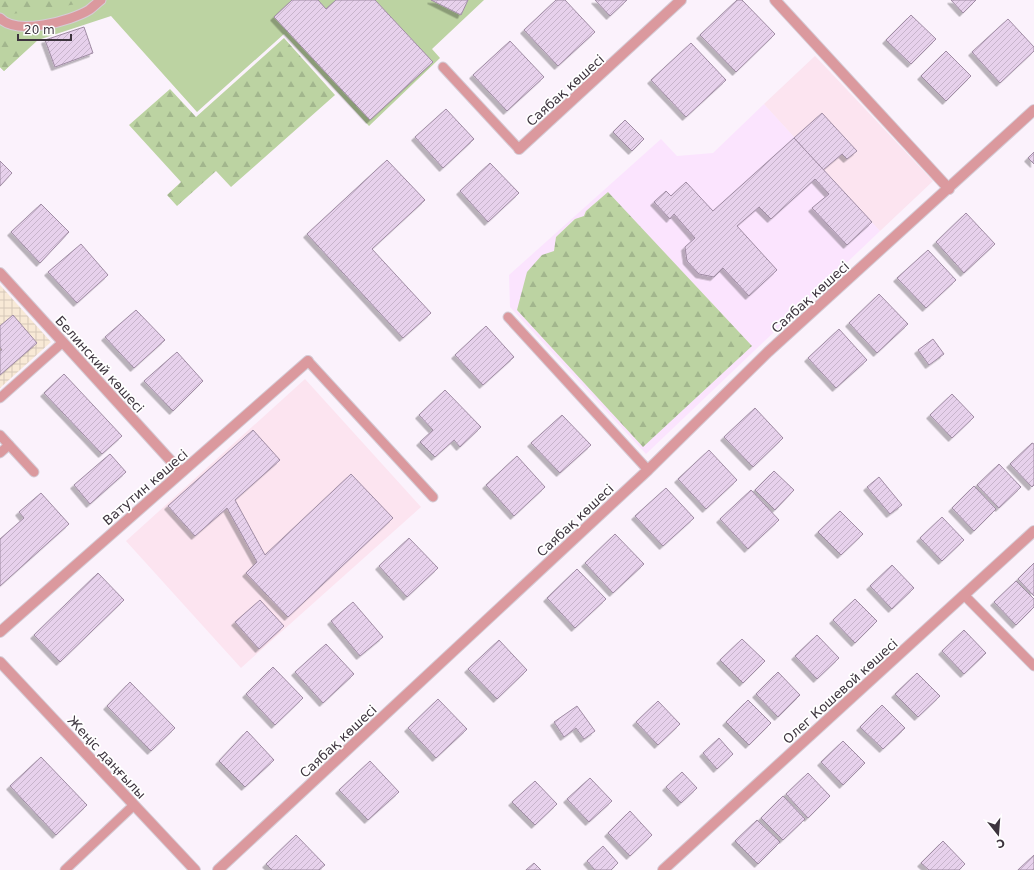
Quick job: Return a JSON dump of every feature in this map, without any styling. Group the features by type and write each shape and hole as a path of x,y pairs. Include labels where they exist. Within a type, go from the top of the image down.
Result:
{"street":[{"name":"Саябақ көшесі","path":"520,149 681,0"},
{"path":"775,0 949,189"},
{"name":"Саябақ көшесі","path":"218,870 648,470 768,352 949,189 1034,110"},
{"name":"Белинский көшесі","path":"0,273 181,472"},
{"name":"Ватутин көшесі","path":"0,632 308,361"},
{"name":"Олег Кошевой көшесі","path":"663,870 1034,530"},
{"name":"Жеңіс даңғылы","path":"0,662 195,870"}],"lane":[{"path":"0,18 4,23 27,27 55,23 89,10 101,0"},
{"path":"443,67 520,149"},
{"path":"508,317 648,470"},
{"path":"0,398 63,342"},
{"path":"308,361 433,497"},
{"path":"0,436 34,472"},
{"path":"0,453 9,445"},
{"path":"964,595 1034,666"},
{"path":"65,870 134,805"}],"shaded area":[{"path":"815,56 933,181 880,231 764,104"},
{"path":"764,104 880,231 646,454 510,307 509,275 661,139 677,156 713,153"},
{"path":"0,285 51,342 0,388"},
{"path":"305,379 421,507 241,668 126,541"}],"green space":[{"path":"0,0 484,0 432,49 440,58 369,126 284,34 197,112 111,16 38,40 4,71 0,67"},
{"path":"0,0 81,0 77,4 6,15 0,9"},
{"path":"0,27 23,53 4,71 0,67"},
{"path":"284,38 335,95 231,187 216,171 177,206 167,195 181,182 129,125 170,89 196,117"},
{"path":"608,192 752,346 643,447 517,310 527,272 542,255 554,251 556,237 575,219 584,216 586,211"}],"building":[{"path":"292,0 318,0 326,9 336,0 375,0 433,62 370,120 274,17"},
{"path":"431,0 468,0 461,15"},
{"path":"556,0 565,0 595,32 558,66 524,30"},
{"path":"595,0 627,0 610,16"},
{"path":"737,0 742,0 775,34 736,72 700,35"},
{"path":"951,0 976,0 963,13"},
{"path":"911,15 936,39 911,64 886,40"},
{"path":"1008,19 1034,47 1034,51 1000,83 972,52"},
{"path":"84,27 93,53 55,67 45,40"},
{"path":"510,41 544,77 507,111 473,75"},
{"path":"691,43 726,80 686,117 651,80"},
{"path":"946,51 971,76 946,101 921,76"},
{"path":"446,109 474,139 443,168 415,137"},
{"path":"822,113 857,151 847,159 842,154 823,170 794,138"},
{"path":"625,120 644,139 632,151 613,132"},
{"path":"794,138 872,222 847,245 812,208 829,194 815,179 771,219 759,207 737,226 777,270 749,296 723,268 714,277 699,274 687,261 685,247 695,238 674,214 670,219 654,202 666,191 671,196 686,182 713,211"},
{"path":"1034,152 1034,164 1028,158"},
{"path":"387,160 425,200 372,249 431,313 403,338 307,234"},
{"path":"0,161 12,173 0,186"},
{"path":"490,163 519,193 488,222 460,191"},
{"path":"41,204 69,232 40,263 11,232"},
{"path":"966,213 995,244 964,273 936,242"},
{"path":"81,244 108,275 77,303 48,272"},
{"path":"928,250 956,280 926,308 897,278"},
{"path":"879,294 908,324 877,353 849,323"},
{"path":"136,310 165,340 134,368 105,337"},
{"path":"13,315 37,343 0,375 0,351 2,350 0,347 0,326"},
{"path":"486,326 514,357 483,385 455,355"},
{"path":"839,329 867,360 836,388 808,358"},
{"path":"933,339 944,354 929,365 918,350"},
{"path":"177,352 203,381 173,411 144,381"},
{"path":"64,374 122,436 102,454 44,393"},
{"path":"445,390 481,427 460,447 454,440 435,457 420,442 433,430 419,415"},
{"path":"952,394 974,417 952,438 930,415"},
{"path":"755,408 783,438 753,467 724,437"},
{"path":"562,415 591,445 560,473 531,443"},
{"path":"253,430 280,460 235,500 265,555 351,474 393,518 288,617 246,573 257,562 227,508 195,536 168,506"},
{"path":"1032,443 1034,444 1034,485 1032,487 1010,464"},
{"path":"709,450 737,480 706,509 678,479"},
{"path":"110,454 126,472 90,504 74,485"},
{"path":"517,456 545,487 514,516 486,485"},
{"path":"999,464 1021,487 999,508 977,485"},
{"path":"774,471 794,490 775,510 755,490"},
{"path":"879,477 902,505 890,514 867,487"},
{"path":"974,486 996,509 974,531 952,508"},
{"path":"666,488 694,518 663,546 635,516"},
{"path":"751,490 779,520 748,549 720,519"},
{"path":"41,493 69,524 0,586 0,539 24,518 19,512"},
{"path":"840,511 863,534 841,555 818,532"},
{"path":"942,517 964,540 942,561 920,538"},
{"path":"615,534 644,564 613,593 585,563"},
{"path":"409,538 438,568 407,597 379,566"},
{"path":"1034,563 1034,596 1018,579"},
{"path":"892,565 914,588 892,609 870,586"},
{"path":"577,569 606,599 575,628 547,598"},
{"path":"98,573 124,600 60,662 34,635"},
{"path":"1016,581 1034,599 1034,607 1016,625 994,602"},
{"path":"855,599 877,621 855,643 833,620"},
{"path":"260,600 284,626 259,649 235,622"},
{"path":"353,602 383,637 360,656 331,621"},
{"path":"964,630 986,653 964,674 942,651"},
{"path":"817,635 839,658 817,679 795,656"},
{"path":"742,639 765,661 743,683 720,660"},
{"path":"499,640 527,670 497,699 468,669"},
{"path":"326,644 354,674 323,703 295,672"},
{"path":"273,667 303,698 275,725 246,694"},
{"path":"778,672 800,695 778,717 756,694"},
{"path":"917,673 940,696 918,717 895,694"},
{"path":"130,682 175,728 151,751 107,706"},
{"path":"438,699 467,729 436,758 408,728"},
{"path":"748,700 771,723 749,745 726,722"},
{"path":"658,701 680,724 658,745 636,722"},
{"path":"882,705 905,728 883,749 860,727"},
{"path":"577,706 595,731 584,739 576,728 564,737 554,722"},
{"path":"247,731 274,760 245,787 219,761"},
{"path":"719,738 733,754 717,769 703,753"},
{"path":"843,741 865,763 843,785 821,762"},
{"path":"41,757 87,805 56,835 10,786"},
{"path":"370,761 399,792 368,820 339,790"},
{"path":"682,772 697,788 681,803 666,787"},
{"path":"808,773 830,796 808,818 786,794"},
{"path":"590,778 612,801 589,822 567,799"},
{"path":"535,781 557,804 535,825 512,802"},
{"path":"783,796 805,819 783,840 761,818"},
{"path":"630,811 652,835 630,856 608,833"},
{"path":"757,820 780,842 758,864 735,841"},
{"path":"296,835 325,865 319,870 272,870 266,864"},
{"path":"943,841 965,864 959,870 929,870 921,863"},
{"path":"603,846 618,863 611,870 595,870 587,861"},
{"path":"1034,855 1034,870 1018,870"},
{"path":"534,863 541,870 526,870"}]}
